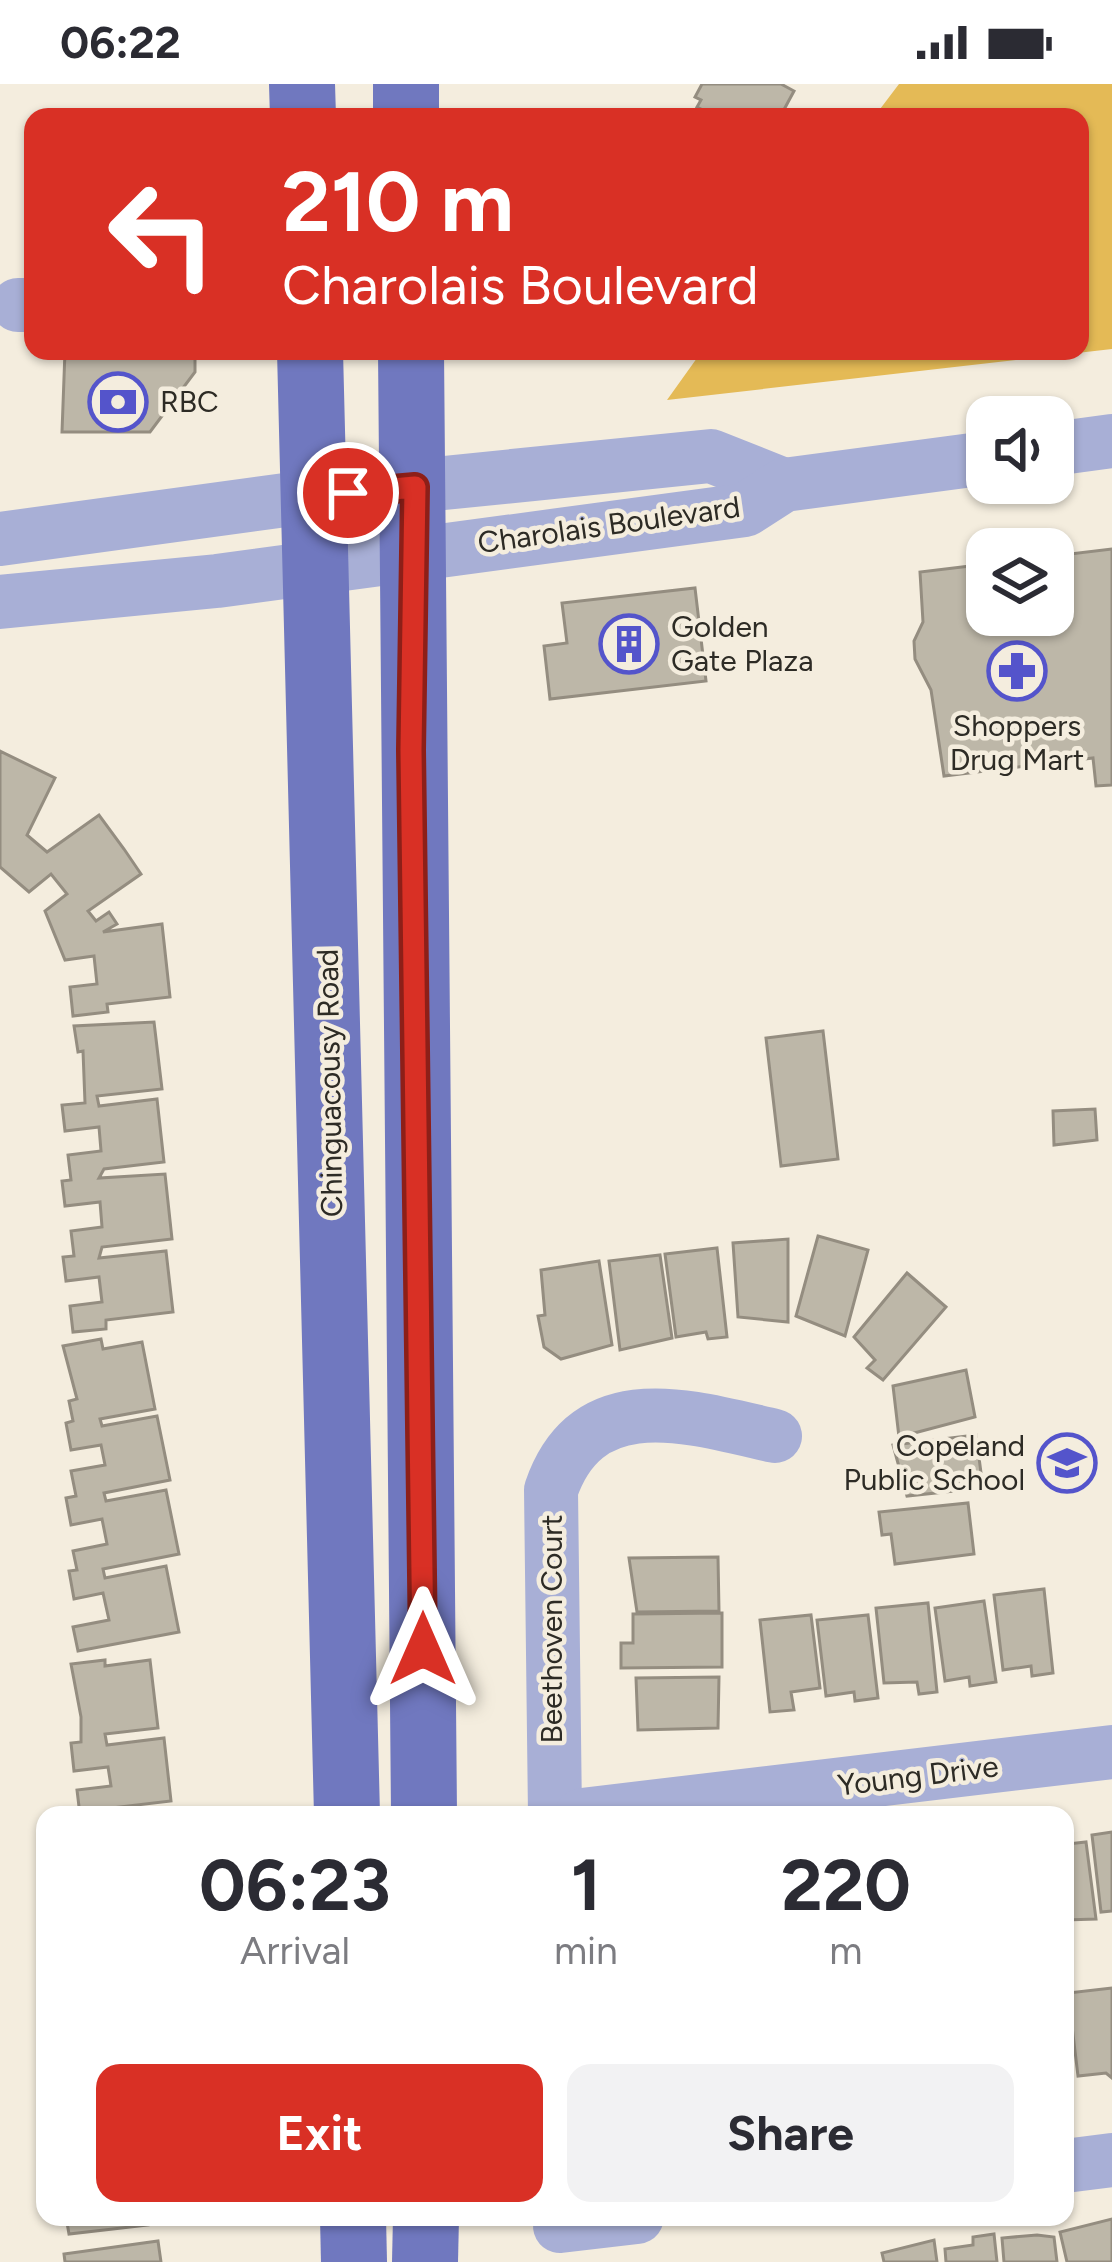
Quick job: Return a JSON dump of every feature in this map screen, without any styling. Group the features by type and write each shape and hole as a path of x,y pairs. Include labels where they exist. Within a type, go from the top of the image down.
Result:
{"main road":[{"name":"Chinguacousy Road","path":"310,360 347,1806"},
{"path":"411,360 415,487 411,750 424,1806"},
{"path":"353,2226 354,2262"},
{"path":"425,2262 426,2226"}],"street":[{"path":"1074,446 1112,441"},
{"name":"Charolais Boulevard","path":"0,539 315,496 712,456 784,484"},
{"name":"Charolais Boulevard","path":"0,602 317,567 745,510 784,484 966,461"},
{"name":"Beethoven Court","path":"554,1806 551,1490 570,1448 597,1427 625,1418 674,1414 776,1436"},
{"name":"Young Drive","path":"658,1806 1112,1752"},
{"path":"1074,2165 1112,2160"},
{"path":"560,2235 598,2226"}],"shaded area":[{"path":"899,84 1112,84 1112,349 1089,352 1089,108 881,108"},
{"path":"696,360 1016,360 667,400"}],"building":[{"path":"702,84 781,84 794,91 785,108 699,108 701,100 695,97"},
{"name":"RBC","path":"65,360 195,360 195,372 150,432 62,432"},
{"name":"Shoppers Drug Mart","path":"1112,549 1112,785 1096,786 1093,758 944,776 931,690 915,659 914,641 923,622 920,572 966,567 966,636 1074,636 1074,554"},
{"name":"Golden Gate Plaza","path":"695,588 706,681 550,699 544,646 567,643 562,603"},
{"path":"0,751 55,778 27,835 47,852 99,815 124,849 141,874 88,911 96,921 109,912 117,924 103,932 162,924 170,997 107,1004 108,1012 73,1016 70,987 97,984 94,956 65,960 45,911 67,894 51,874 29,892 0,867"},
{"path":"154,1022 162,1089 97,1096 99,1106 157,1099 164,1162 104,1169 99,1178 165,1174 172,1239 102,1247 99,1258 166,1251 173,1312 106,1320 106,1329 73,1332 70,1306 102,1302 99,1277 66,1281 63,1257 74,1256 71,1231 102,1227 100,1202 65,1206 62,1181 71,1180 68,1155 101,1151 99,1127 65,1131 62,1105 85,1103 83,1051 78,1052 74,1026"},
{"path":"823,1031 838,1159 781,1166 766,1038"},
{"path":"1095,1109 1097,1140 1054,1145 1053,1111"},
{"path":"818,1236 868,1250 845,1336 796,1316"},
{"path":"788,1239 788,1322 738,1317 733,1243"},
{"path":"717,1248 727,1337 708,1339 706,1332 676,1337 665,1254"},
{"path":"660,1255 672,1338 620,1350 609,1261"},
{"path":"599,1261 612,1345 561,1359 544,1347 538,1316 545,1315 541,1270"},
{"path":"907,1273 946,1307 883,1380 867,1368 875,1360 854,1337"},
{"path":"101,1339 103,1349 142,1342 155,1409 100,1419 102,1426 157,1416 170,1480 104,1493 106,1501 166,1490 179,1554 103,1569 105,1578 166,1566 179,1632 78,1651 73,1627 109,1620 103,1593 74,1599 69,1571 77,1570 73,1551 107,1544 102,1519 71,1525 66,1498 76,1496 71,1471 105,1465 101,1445 71,1450 66,1423 73,1421 69,1401 77,1399 63,1346"},
{"path":"966,1370 975,1417 899,1437 893,1386"},
{"path":"976,1435 983,1488 907,1496 893,1445"},
{"path":"968,1503 974,1554 895,1564 891,1534 882,1535 879,1512"},
{"path":"718,1557 719,1611 637,1612 629,1558"},
{"path":"1044,1589 1053,1673 1032,1676 1031,1666 1003,1670 994,1595"},
{"path":"984,1601 996,1682 970,1686 969,1677 945,1681 935,1608"},
{"path":"928,1603 937,1692 919,1694 917,1682 884,1683 876,1608"},
{"path":"722,1613 722,1667 621,1668 621,1643 633,1643 633,1614"},
{"path":"811,1615 820,1688 791,1692 794,1710 770,1712 760,1620"},
{"path":"868,1615 878,1698 855,1701 854,1692 826,1696 817,1620"},
{"path":"105,1660 105,1666 150,1660 158,1728 105,1734 107,1745 164,1738 171,1801 79,1806 77,1790 111,1786 108,1767 74,1771 71,1743 81,1742 81,1717 71,1664"},
{"path":"719,1677 718,1728 638,1730 636,1678"},
{"path":"1112,1832 1112,1911 1101,1912 1092,1835"},
{"path":"1086,1842 1096,1919 1074,1920 1074,1843"},
{"path":"1112,1988 1112,2078 1106,2073 1078,2076 1074,1992"},
{"path":"1112,2219 1112,2262 1067,2262 1060,2232"},
{"path":"68,2226 139,2226 69,2234"},
{"path":"994,2234 997,2262 946,2262 945,2249 973,2245 973,2237"},
{"path":"1054,2237 1057,2262 1004,2262 1002,2238"},
{"path":"934,2240 937,2262 884,2262 882,2253"},
{"path":"158,2241 161,2262 65,2262 64,2254"}],"place":[{"name":"RBC","path":"118,402"},
{"name":"Golden Gate Plaza","path":"629,644"},
{"name":"Shoppers Drug Mart","path":"1017,671"},
{"name":"Copeland Public School","path":"1067,1463"}],"route":[{"path":"348,493 415,487 411,750 423,1649"}]}
